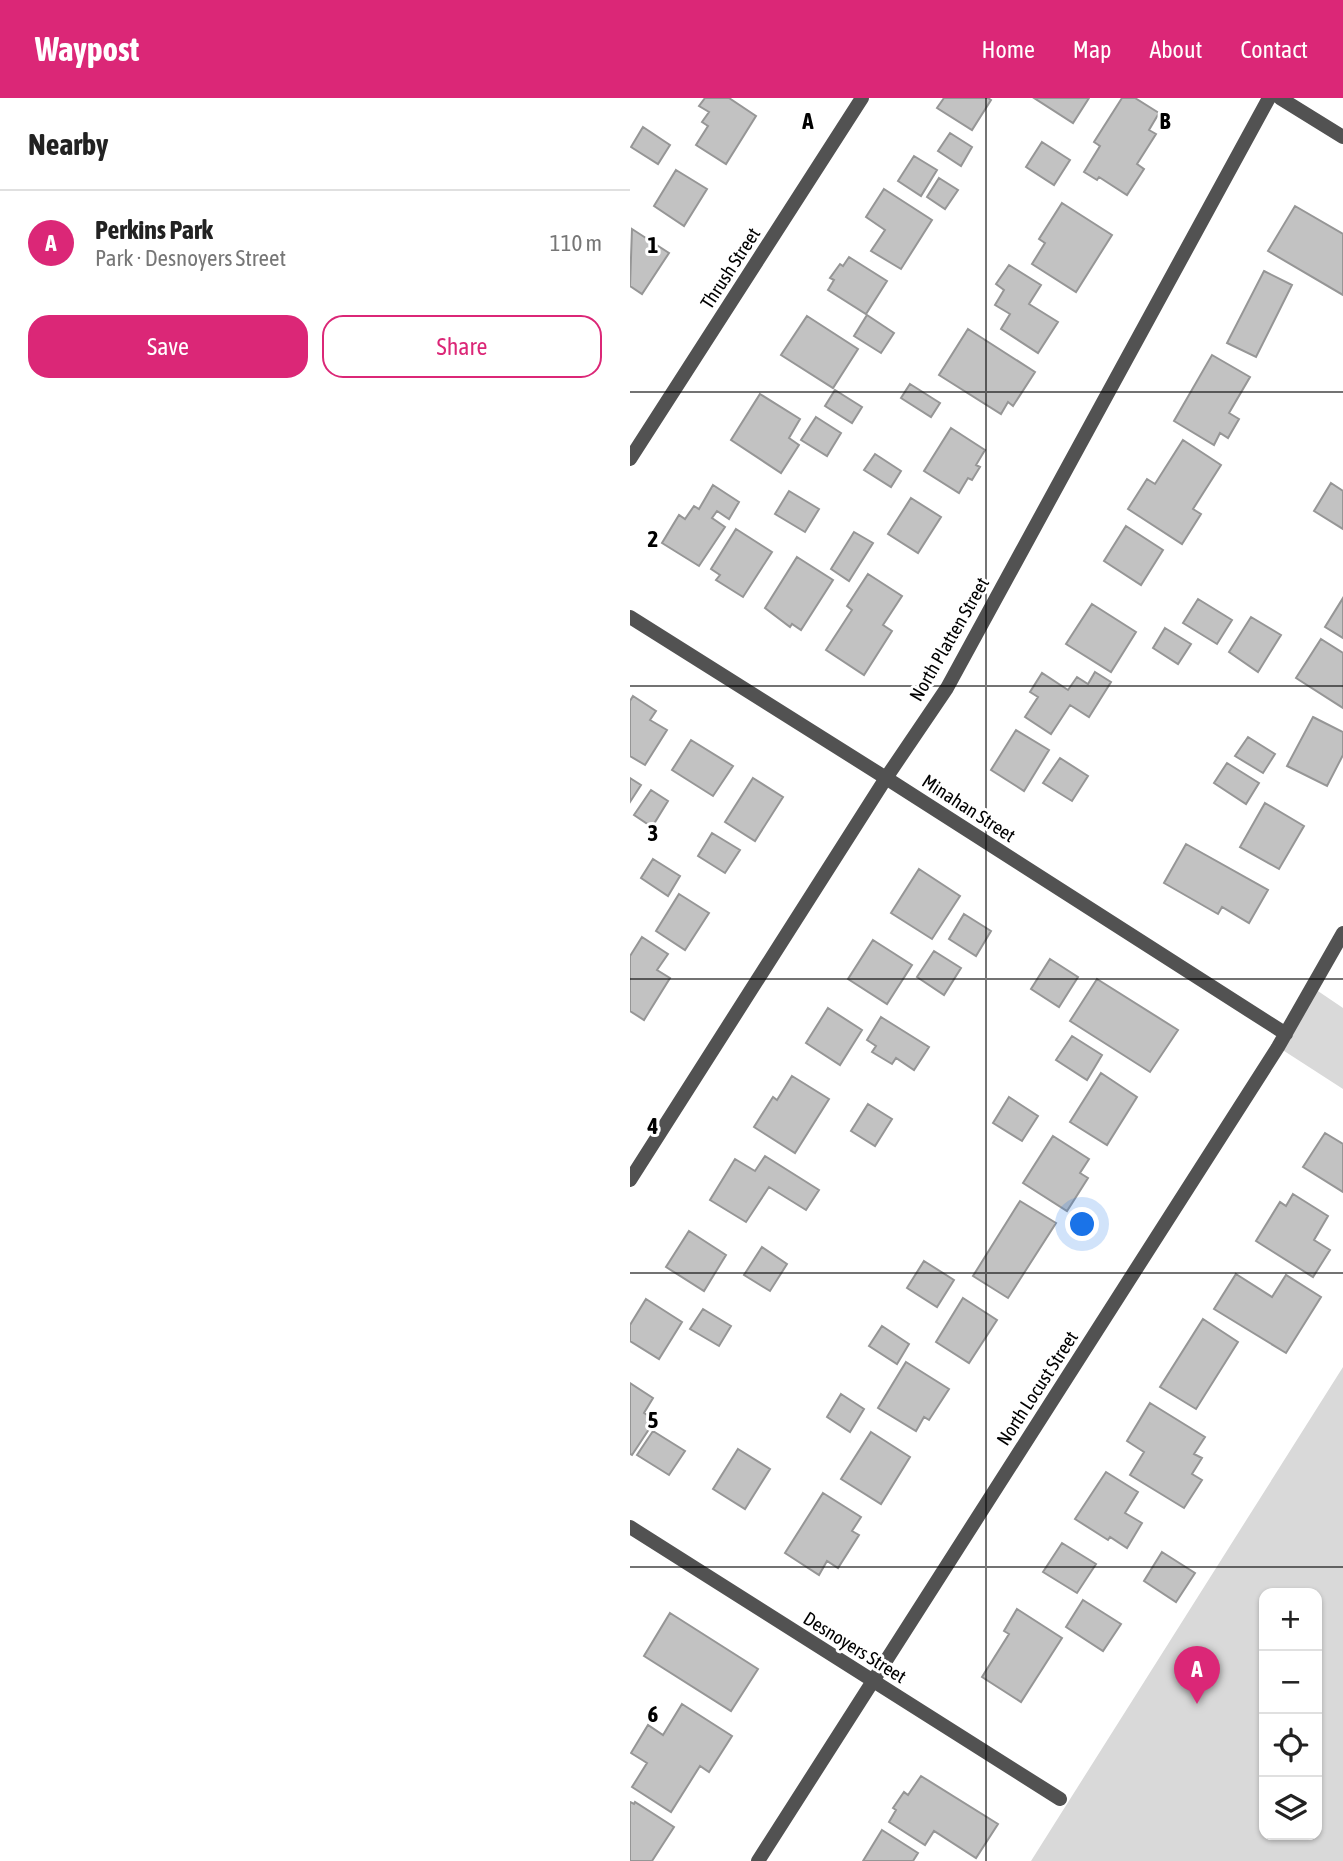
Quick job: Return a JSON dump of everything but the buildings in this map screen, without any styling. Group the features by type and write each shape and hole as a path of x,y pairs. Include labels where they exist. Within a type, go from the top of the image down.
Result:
{"street":[{"name":"Thrush Street","path":"630,458 862,98"},
{"name":"North Platten Street","path":"630,1180 886,778 947,688 1269,98"},
{"path":"1280,98 1343,137"},
{"name":"Minahan Street","path":"630,617 1286,1034"},
{"name":"North Locust Street","path":"758,1861 1286,1034 1343,933"},
{"name":"Desnoyers Street","path":"630,1527 1060,1799"}],"shaded area":[{"path":"1312,987 1343,1008 1343,1089 1278,1047"},
{"path":"1343,1367 1343,1861 1031,1861"}],"place":[{"name":"Perkins Park","path":"1197,1704"}]}
